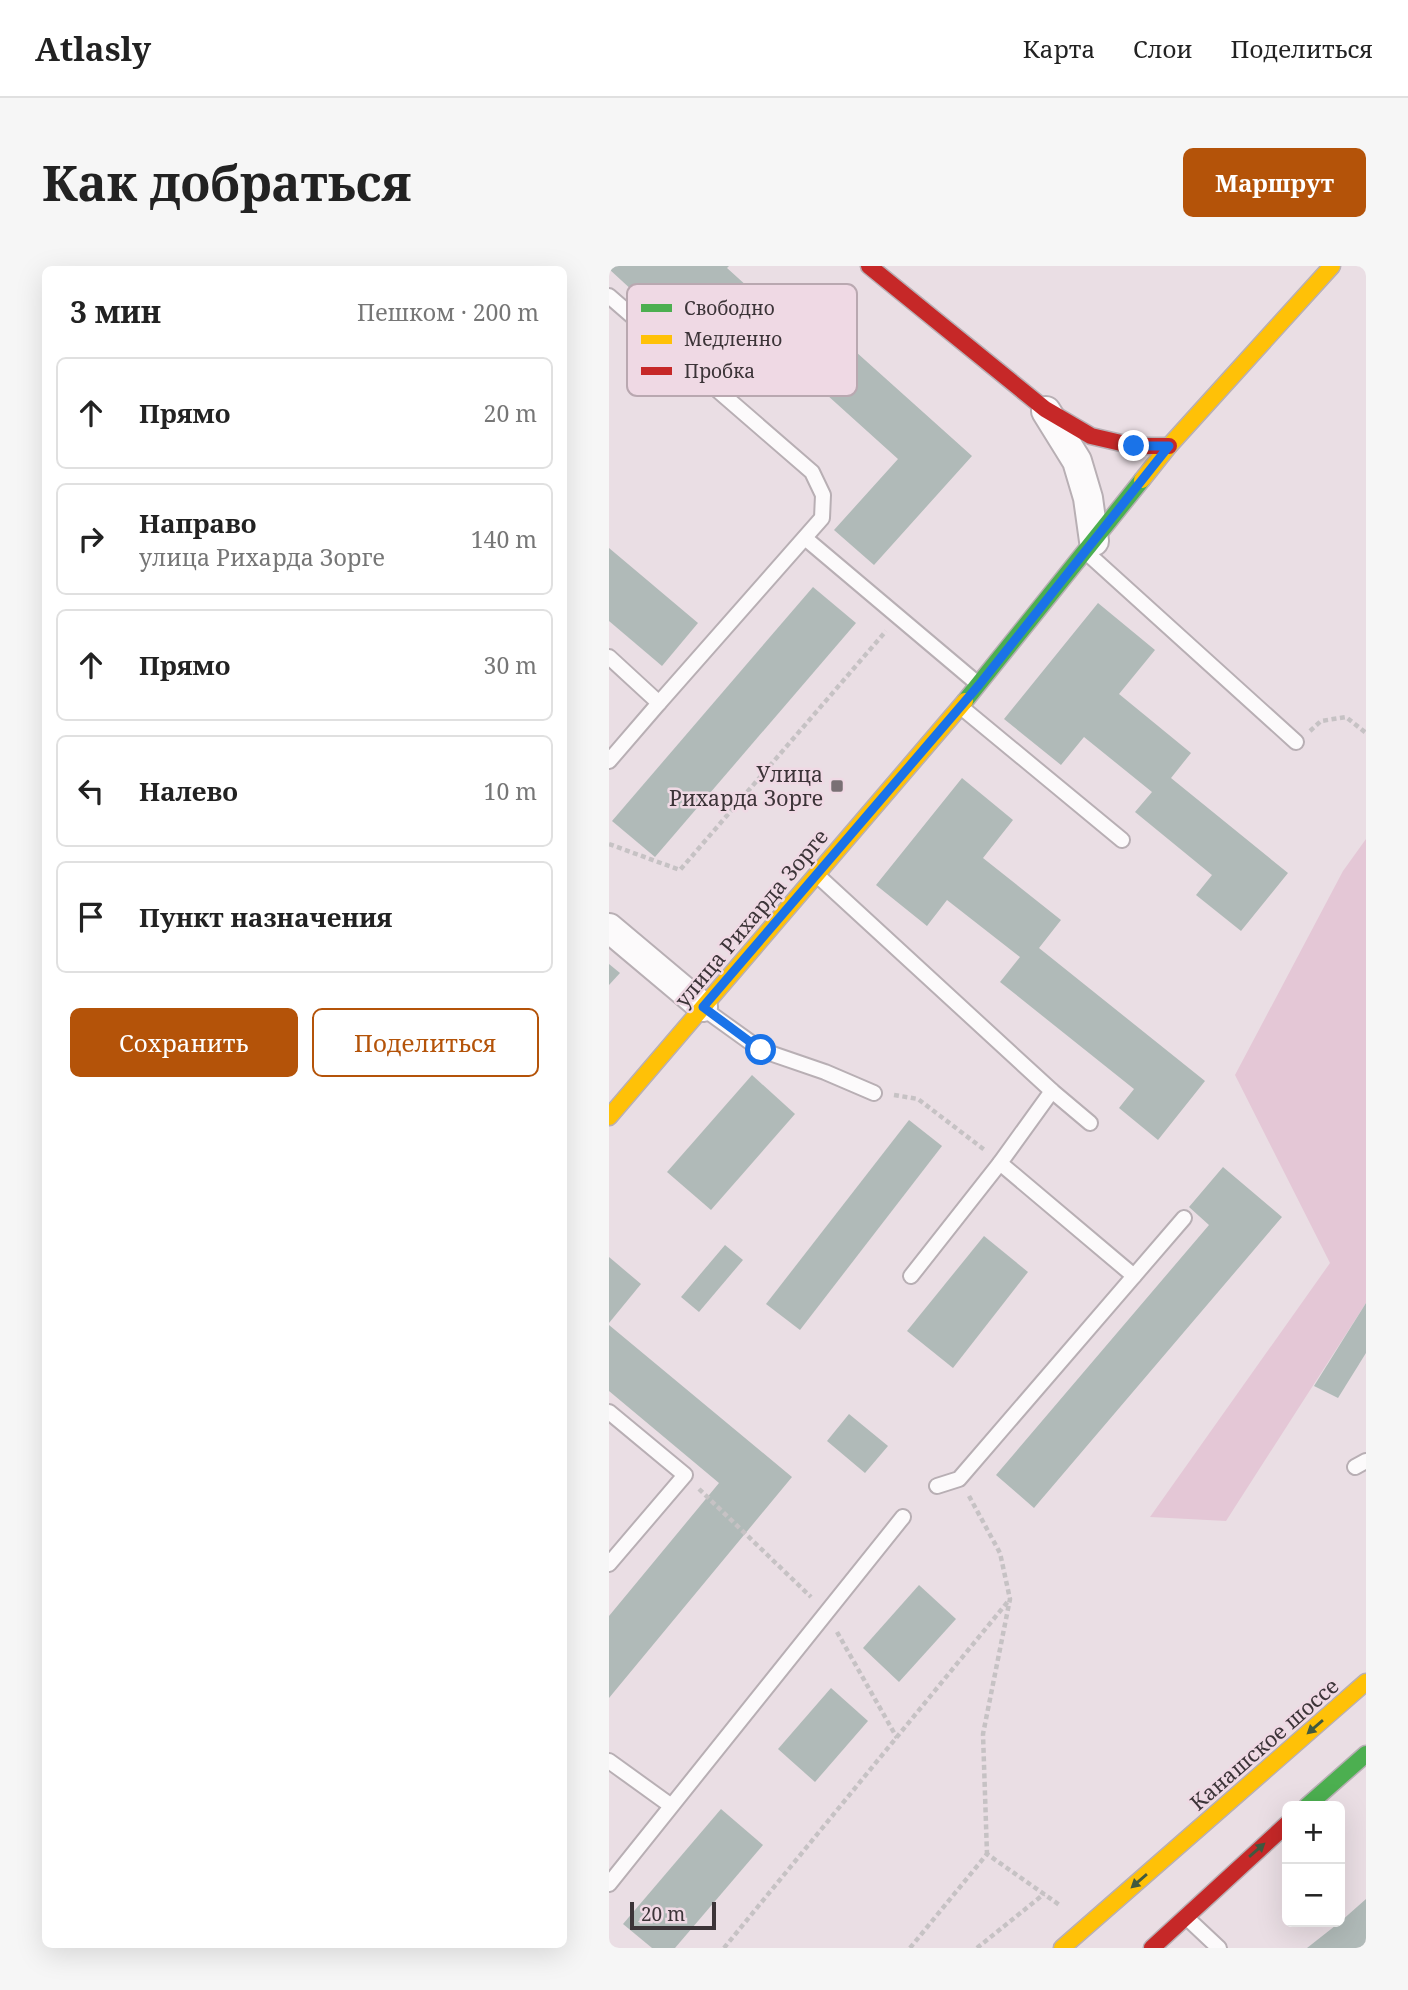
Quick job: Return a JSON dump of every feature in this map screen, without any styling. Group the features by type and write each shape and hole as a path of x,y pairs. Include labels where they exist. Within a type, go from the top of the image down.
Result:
{"street":[{"path":"869,266 1045,409 1091,436 1134,446 1169,446"},
{"name":"улица Рихарда Зорге","path":"609,1117 979,685 1169,446 1332,266"},
{"path":"1045,409 1077,461 1088,498 1090,546"},
{"path":"609,928 703,1007"},
{"name":"Канашское шоссе","path":"1062,1948 1366,1682"},
{"path":"1313,1801 1366,1754"},
{"path":"1152,1948 1282,1828"}],"lane":[{"path":"609,296 627,312"},
{"path":"609,761 822,518 823,495 812,472 724,396"},
{"path":"805,538 979,685"},
{"path":"1090,546 1296,742"},
{"path":"609,657 659,703"},
{"path":"960,706 1122,840"},
{"path":"816,874 1090,1123"},
{"path":"703,1007 761,1050 825,1072 874,1093"},
{"path":"911,1276 1000,1163 1052,1091"},
{"path":"1000,1163 1134,1276"},
{"path":"937,1486 959,1479 1184,1218"},
{"path":"609,1412 685,1475 609,1564"},
{"path":"609,1884 904,1517"},
{"path":"609,1760 670,1805"},
{"path":"1186,1917 1219,1948"}],"path":[{"path":"609,844 680,870 898,617"},
{"path":"1296,742 1321,721 1346,717 1366,733"},
{"path":"874,1093 918,1099 1000,1163"},
{"path":"685,1475 827,1612 897,1738"},
{"path":"910,1948 987,1854 983,1734 1010,1599 1000,1553 959,1479"},
{"path":"724,1948 1010,1599"},
{"path":"987,1854 1069,1912"},
{"path":"977,1948 1044,1894"}],"shaded area":[{"path":"1366,839 1366,1303 1226,1521 1150,1517 1330,1263 1235,1075 1343,871"}],"building":[{"path":"609,266 729,266 727,268 745,284 627,286"},
{"path":"857,353 972,456 874,565 834,530 898,459 828,396 857,396"},
{"path":"609,548 698,623 662,666 609,621"},
{"path":"813,587 856,623 655,857 612,821"},
{"path":"1098,603 1155,650 1119,694 1191,753 1171,778 1288,873 1241,931 1196,895 1212,875 1135,812 1152,792 1084,737 1061,765 1004,719"},
{"path":"962,778 1013,820 983,858 1061,920 1039,948 1205,1081 1158,1140 1119,1108 1134,1089 1000,982 1020,957 947,900 927,926 876,885"},
{"path":"609,964 620,973 609,985"},
{"path":"752,1075 795,1114 711,1210 667,1172"},
{"path":"909,1120 942,1146 800,1330 766,1304"},
{"path":"1223,1167 1282,1217 1034,1508 996,1475 1209,1225 1189,1207"},
{"path":"984,1236 1028,1272 953,1368 907,1331"},
{"path":"725,1245 743,1260 699,1312 681,1297"},
{"path":"609,1257 641,1284 609,1323"},
{"path":"1366,1303 1366,1353 1338,1398 1314,1386"},
{"path":"609,1325 792,1477 609,1698 609,1616 719,1483 609,1391"},
{"path":"849,1414 888,1446 865,1473 827,1441"},
{"path":"919,1585 956,1619 899,1682 863,1648"},
{"path":"831,1688 868,1721 815,1782 778,1749"},
{"path":"721,1809 763,1845 675,1948 652,1948 623,1924"},
{"path":"1366,1899 1366,1948 1307,1948 1334,1927 1345,1927 1345,1918"}],"traffic: fast":[{"path":"965,701 1142,480"},
{"path":"1313,1801 1366,1754"}],"traffic: slow":[{"path":"1142,480 1169,446 1332,266"},
{"path":"609,1117 965,701"},
{"path":"1062,1948 1366,1682"}],"traffic: jam":[{"path":"869,266 1045,409 1091,436 1134,446 1169,446"},
{"path":"1152,1948 1282,1829"}],"place":[{"name":"Улица Рихарда Зорге","path":"837,786"}],"route":[{"path":"761,1050 703,1007 979,685 1169,446 1134,446"}]}
